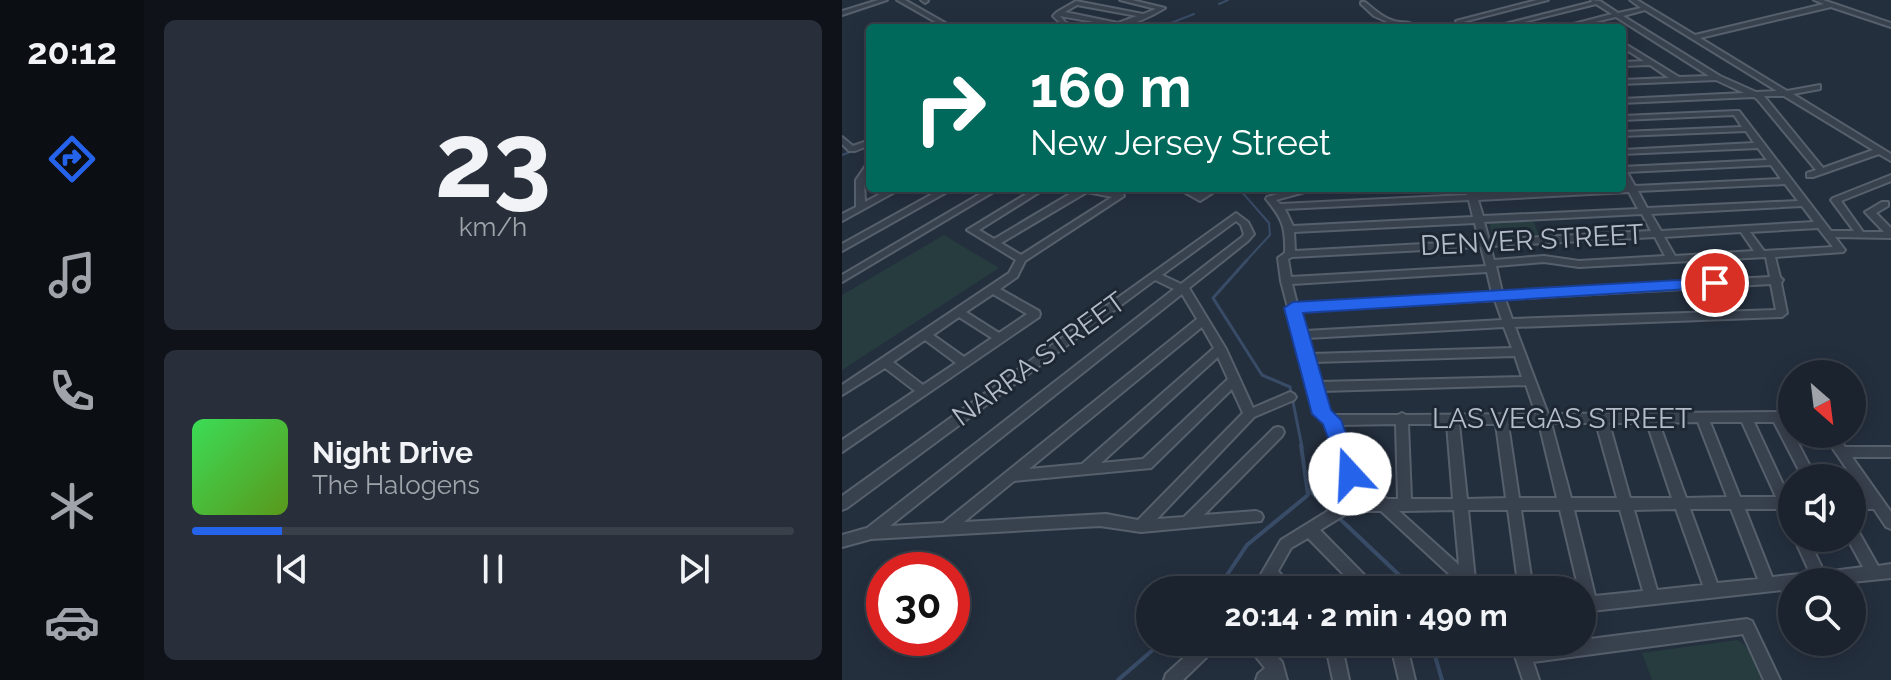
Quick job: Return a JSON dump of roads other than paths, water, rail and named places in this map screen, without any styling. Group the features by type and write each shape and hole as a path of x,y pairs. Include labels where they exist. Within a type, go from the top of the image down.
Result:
{"street":[{"path":"842,13 884,0"},
{"path":"900,0 944,24"},
{"path":"1123,0 1162,8 1129,24"},
{"path":"1459,21 1545,0"},
{"path":"1633,0 1891,158"},
{"path":"1817,0 1891,25"},
{"path":"1507,24 1596,1 1717,78 1755,95 1821,171"},
{"path":"1064,24 1056,16 1079,2 1144,16"},
{"path":"1363,3 1376,15 1398,24 1407,24"},
{"path":"1695,37 1830,5"},
{"path":"1576,24 1647,8"},
{"path":"1059,13 1110,24"},
{"path":"1587,21 1591,24"},
{"path":"1626,47 1676,79"},
{"path":"1626,64 1652,63"},
{"path":"1626,82 1717,78"},
{"path":"1626,101 1789,93 1817,87"},
{"path":"1640,100 1647,110"},
{"path":"1286,281 1544,259 1579,264 1840,250 1736,113 1626,118"},
{"path":"1626,134 1748,129"},
{"path":"845,143 866,142"},
{"path":"1626,152 1761,145"},
{"path":"1810,175 1879,151"},
{"path":"1626,171 1774,162"},
{"path":"861,208 860,180 866,172"},
{"path":"1861,235 1836,202 1891,178"},
{"path":"1626,179 1672,259"},
{"path":"1626,190 1788,181"},
{"path":"1878,183 1891,190"},
{"path":"1860,190 1888,206"},
{"path":"842,218 891,192"},
{"path":"842,248 943,192"},
{"path":"842,279 989,192"},
{"path":"1021,259 972,230 1035,192"},
{"path":"994,243 1077,192"},
{"path":"842,391 1013,275 1021,259 1120,196 1098,192"},
{"path":"1189,192 1200,198 1210,192"},
{"path":"1295,192 1270,199 1279,207 1291,229 1290,254 1283,258 1286,281 1322,414 1331,420 1350,474 1458,576"},
{"path":"1279,207 1470,192 1480,219 1498,295 1542,418 1580,576"},
{"path":"1291,229 1805,203"},
{"path":"1888,206 1870,212 1891,235"},
{"name":"NARRA STREET","path":"842,504 1236,216 1249,229 1245,239 1185,290"},
{"path":"1300,335 1508,323 1782,313 1778,280 1766,254 1743,229"},
{"name":"DENVER STREET","path":"1290,254 1743,229 1891,235"},
{"path":"1154,276 1185,290 1220,349 1250,414"},
{"path":"1293,308 1778,280"},
{"path":"842,447 1035,314 993,289"},
{"path":"871,533 1185,290"},
{"path":"959,312 999,338"},
{"path":"944,530 1203,320"},
{"path":"925,335 964,363"},
{"path":"1084,470 1220,349"},
{"path":"1306,358 1517,352"},
{"path":"885,362 923,391"},
{"path":"1009,477 1146,464 1235,379"},
{"path":"1314,387 1527,381"},
{"path":"1141,526 1250,414 1290,397"},
{"path":"1702,417 1768,585"},
{"path":"1746,417 1778,483"},
{"name":"LAS VEGAS STREET","path":"1331,420 1778,417"},
{"path":"1402,418 1405,505"},
{"path":"1452,418 1467,576"},
{"path":"1501,418 1524,576"},
{"path":"1601,418 1652,597"},
{"path":"1651,418 1712,591"},
{"path":"1187,523 1278,432"},
{"path":"1838,448 1891,523"},
{"path":"1841,452 1891,452"},
{"path":"1267,576 1286,544 1349,505 1778,503"},
{"path":"1866,503 1877,503"},
{"path":"842,541 871,533 1110,519 1141,526 1256,517"},
{"path":"1309,529 1355,576"},
{"path":"1862,552 1874,573"},
{"path":"1866,574 1891,571"},
{"path":"1269,572 1273,576"},
{"path":"1596,604 1778,584"},
{"path":"1531,680 1523,656 1747,626 1772,680"},
{"path":"1172,680 1194,656"},
{"path":"1264,656 1278,674 1264,680"},
{"path":"1336,656 1341,680"},
{"path":"1401,656 1407,680"}],"waterway":[{"path":"1219,4 1228,0"},
{"path":"1168,24 1194,14"},
{"path":"842,155 853,151"},
{"path":"1242,192 1269,223 1270,235 1245,262"},
{"path":"1247,260 1213,298 1262,375 1290,387 1302,447"},
{"path":"1301,445 1307,488"},
{"path":"1226,576 1247,545 1308,495 1307,488"},
{"path":"1307,488 1328,508"},
{"path":"1340,519 1400,576"},
{"path":"1118,680 1146,656"},
{"path":"1435,656 1442,680"}]}
